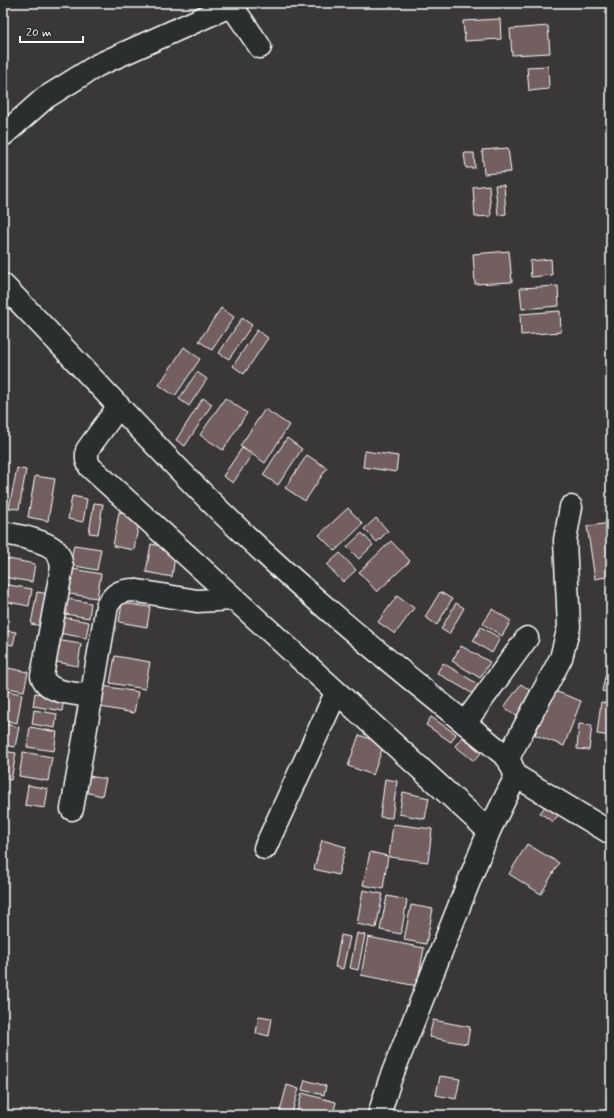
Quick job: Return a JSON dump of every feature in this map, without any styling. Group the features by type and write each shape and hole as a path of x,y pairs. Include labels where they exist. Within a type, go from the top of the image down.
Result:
{"street":[{"path":"3,135 45,98 98,66 223,9 232,8 236,12 260,47"},
{"path":"4,286 211,502 371,648 465,723 512,767 611,833"},
{"path":"119,406 87,450 87,460 90,467 489,831"},
{"path":"379,1115 390,1080 489,831 512,767 561,658 569,627 566,540 571,507"},
{"path":"3,533 50,546 56,551 60,558 62,567 42,676 45,684 52,688 92,696"},
{"path":"72,809 107,606 115,594 122,591 132,590 197,602 234,599"},
{"path":"465,723 527,638"},
{"path":"264,848 336,692"}],"building":[{"path":"500,19 501,39 465,41 463,21"},
{"path":"548,26 550,53 512,55 510,29"},
{"path":"548,66 549,89 529,91 527,67"},
{"path":"508,148 511,172 484,174 482,150"},
{"path":"464,153 474,153 475,168 466,168"},
{"path":"489,185 491,216 475,217 473,187"},
{"path":"495,185 504,185 506,214 498,215"},
{"path":"509,251 512,282 475,284 473,254"},
{"path":"551,259 552,275 531,277 530,261"},
{"path":"558,286 559,306 522,309 520,288"},
{"path":"221,308 234,317 212,350 199,341"},
{"path":"560,311 561,332 521,335 520,314"},
{"path":"242,318 252,325 229,359 219,353"},
{"path":"257,330 268,338 244,374 233,366"},
{"path":"184,347 200,359 175,396 159,385"},
{"path":"197,372 207,379 189,406 179,399"},
{"path":"203,398 212,404 185,446 176,440"},
{"path":"225,398 247,413 223,450 200,435"},
{"path":"265,409 289,425 265,463 240,446"},
{"path":"287,438 302,449 278,485 263,475"},
{"path":"242,448 252,454 233,483 223,476"},
{"path":"365,451 398,456 396,472 363,467"},
{"path":"307,455 327,468 305,501 285,488"},
{"path":"17,468 26,470 19,509 9,508"},
{"path":"35,476 55,479 48,521 28,517"},
{"path":"72,496 87,499 83,522 68,519"},
{"path":"94,503 103,504 98,534 89,533"},
{"path":"348,508 363,524 335,551 319,535"},
{"path":"119,512 140,516 134,550 113,546"},
{"path":"376,518 388,531 377,542 364,529"},
{"path":"611,523 611,576 595,579 587,526"},
{"path":"362,533 373,545 359,559 347,547"},
{"path":"391,541 410,561 377,592 359,572"},
{"path":"151,544 176,549 172,577 146,572"},
{"path":"74,545 101,549 97,570 70,565"},
{"path":"340,553 356,570 343,582 327,565"},
{"path":"3,558 35,564 32,582 3,577"},
{"path":"73,569 101,574 97,598 69,594"},
{"path":"3,584 32,589 29,606 3,601"},
{"path":"37,592 49,594 43,626 31,624"},
{"path":"440,592 452,599 437,625 425,617"},
{"path":"397,596 414,608 395,634 378,622"},
{"path":"63,598 91,603 89,618 60,613"},
{"path":"122,603 150,607 147,627 119,622"},
{"path":"456,603 464,608 449,634 441,629"},
{"path":"492,609 511,621 502,636 483,624"},
{"path":"62,617 89,622 86,638 59,633"},
{"path":"481,627 500,638 492,653 473,641"},
{"path":"3,630 16,632 13,645 3,643"},
{"path":"50,639 81,644 78,666 46,660"},
{"path":"461,646 490,662 480,678 452,661"},
{"path":"115,656 150,662 145,689 110,683"},
{"path":"443,663 481,686 475,695 437,673"},
{"path":"3,667 28,672 24,691 3,687"},
{"path":"605,677 611,678 611,693 602,691"},
{"path":"521,684 538,696 521,719 504,707"},
{"path":"103,686 138,692 134,713 100,707"},
{"path":"3,690 22,694 17,723 3,720"},
{"path":"552,690 581,701 564,746 535,735"},
{"path":"35,693 64,698 62,711 33,706"},
{"path":"601,702 611,704 611,736 597,734"},
{"path":"34,710 57,714 55,728 32,724"},
{"path":"431,717 456,734 451,742 426,725"},
{"path":"3,724 19,727 15,747 3,745"},
{"path":"579,724 592,725 589,750 577,749"},
{"path":"30,727 57,732 54,751 27,747"},
{"path":"359,735 384,744 373,775 348,766"},
{"path":"462,737 481,753 474,761 455,746"},
{"path":"3,751 16,753 11,780 3,779"},
{"path":"23,752 52,757 48,781 19,776"},
{"path":"83,775 106,779 102,796 80,791"},
{"path":"385,779 397,781 392,818 380,817"},
{"path":"28,785 48,789 45,808 25,805"},
{"path":"403,792 429,798 425,819 399,814"},
{"path":"546,805 559,814 553,822 540,813"},
{"path":"393,824 432,829 428,862 389,857"},
{"path":"322,840 346,847 338,875 314,869"},
{"path":"527,844 559,863 541,894 509,874"},
{"path":"370,852 388,856 383,889 363,885"},
{"path":"363,890 383,894 376,928 357,924"},
{"path":"387,896 407,900 401,934 380,930"},
{"path":"411,905 433,909 426,944 404,940"},
{"path":"357,933 365,935 358,970 350,968"},
{"path":"341,935 350,937 343,969 335,967"},
{"path":"368,937 424,948 417,986 361,975"},
{"path":"259,1016 272,1018 269,1036 256,1033"},
{"path":"433,1020 470,1027 467,1044 429,1037"},
{"path":"440,1076 460,1079 456,1099 436,1095"},
{"path":"305,1080 326,1086 324,1095 302,1090"},
{"path":"287,1085 299,1089 291,1115 279,1115"},
{"path":"302,1093 336,1102 333,1115 296,1115"},
{"path":"60,1109 94,1113 94,1115 59,1115"}]}
